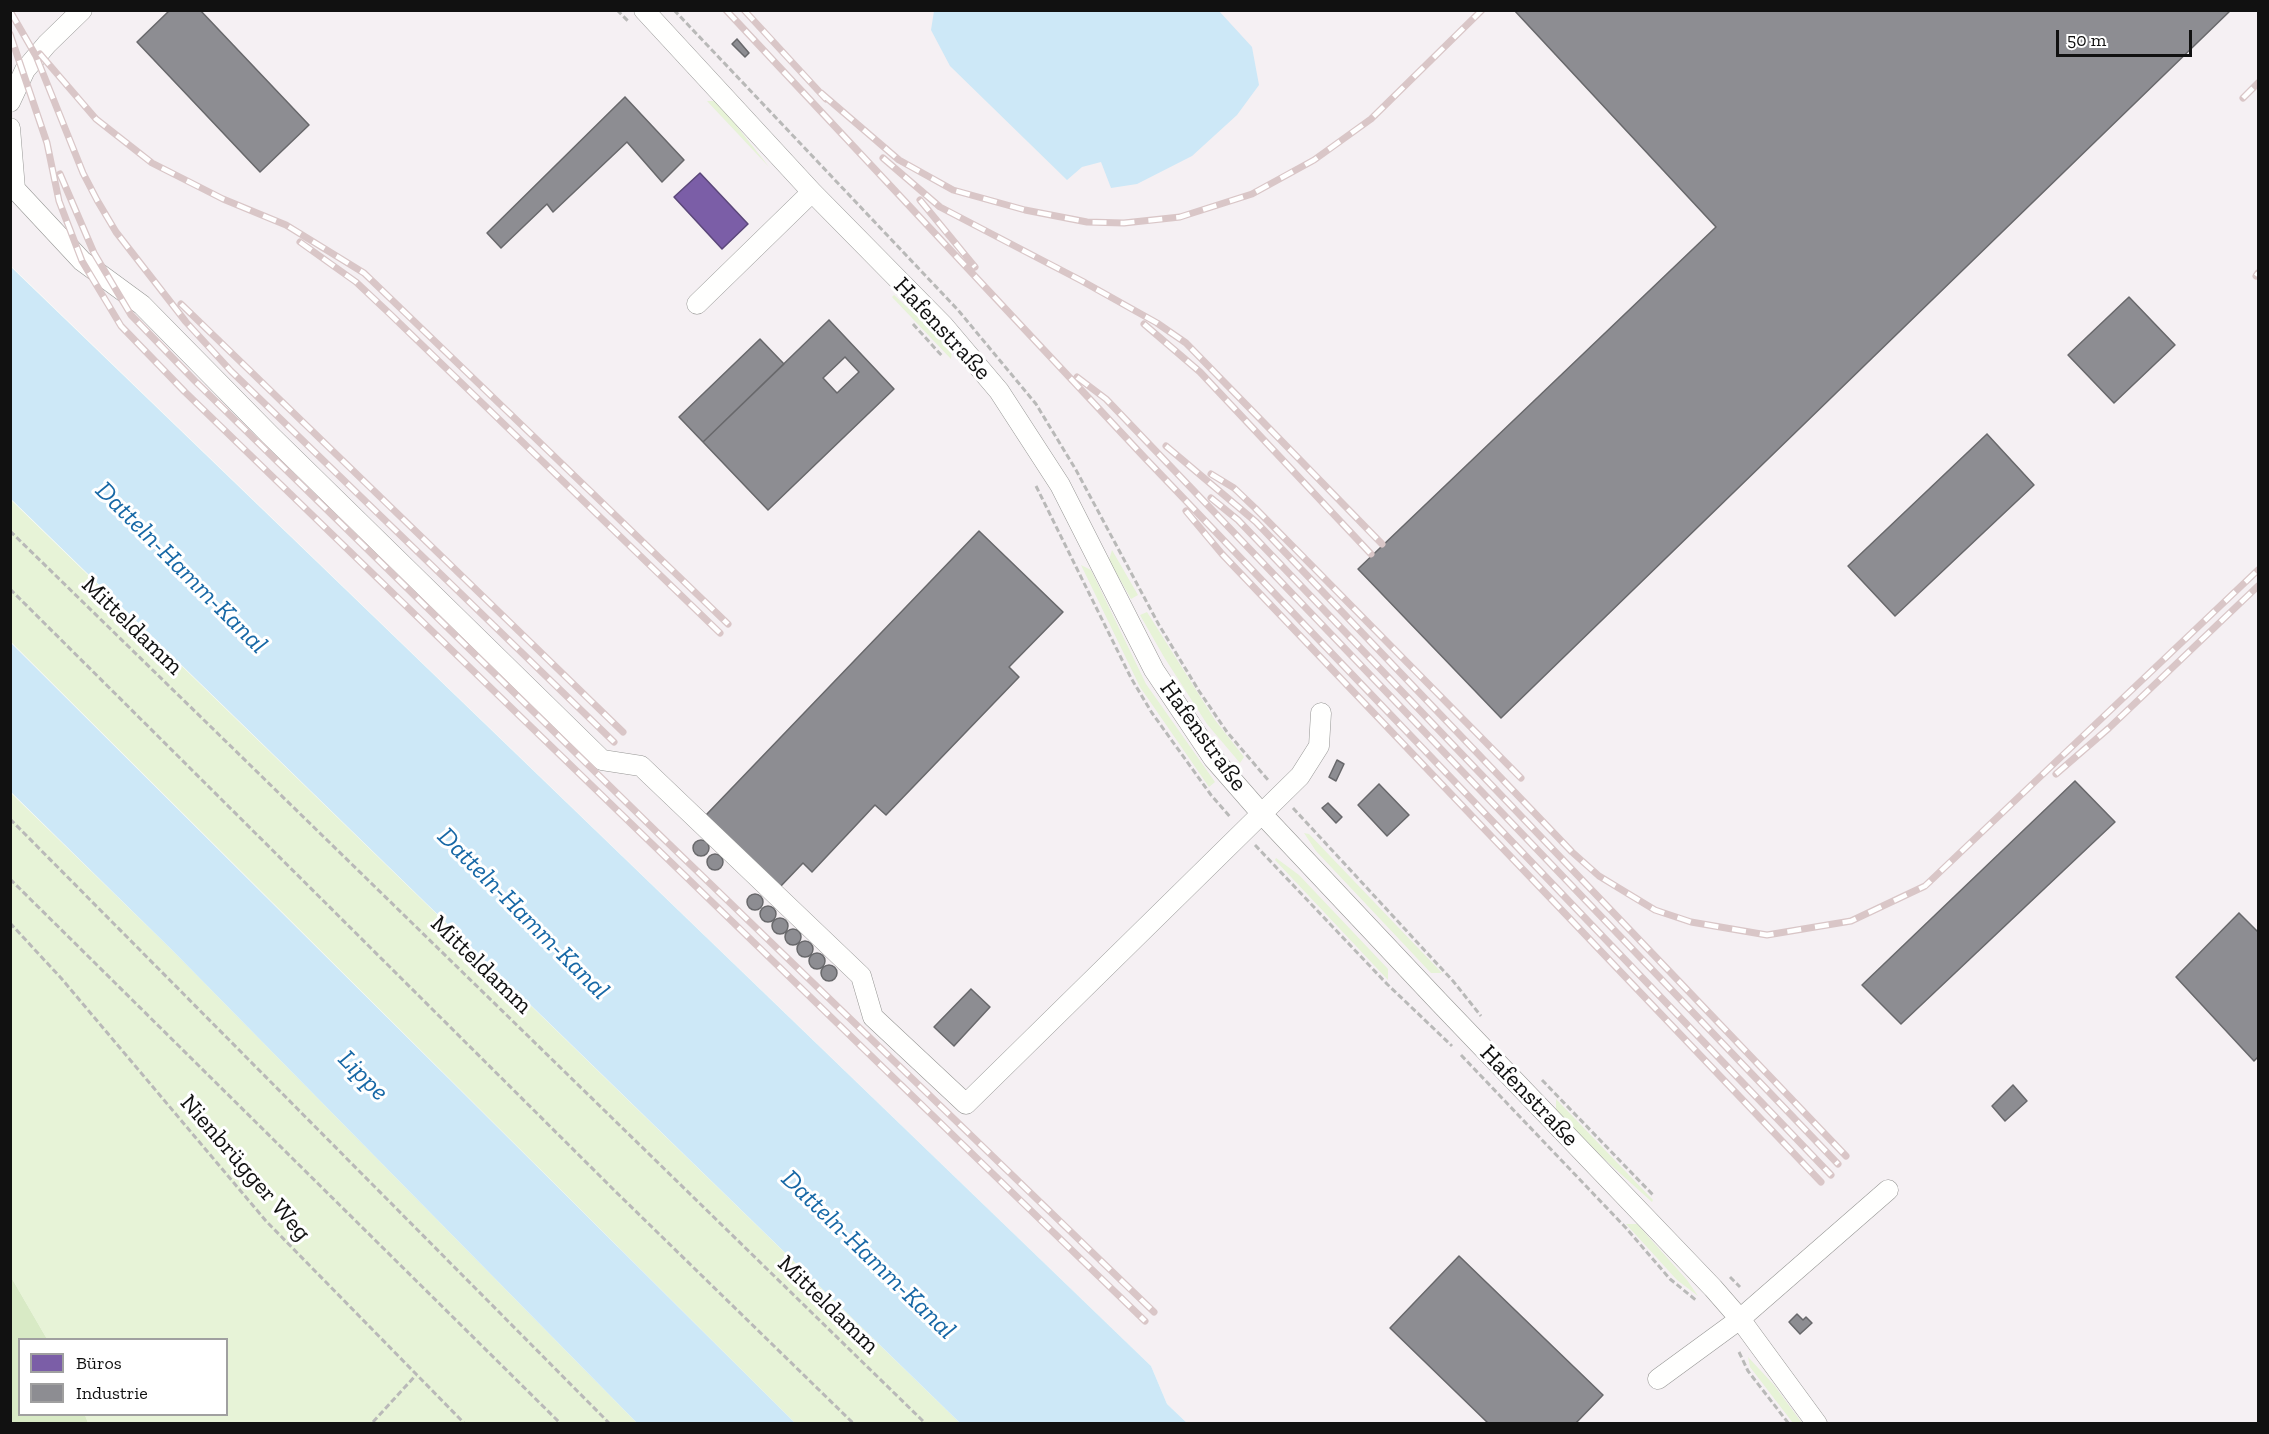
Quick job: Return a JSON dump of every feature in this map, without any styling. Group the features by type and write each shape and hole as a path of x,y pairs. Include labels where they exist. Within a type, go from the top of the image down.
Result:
{"street":[{"path":"10,102 25,70 47,44 82,10"},
{"name":"Hafenstraße","path":"644,10 812,192 943,325 999,391 1031,436 1060,485 1120,605 1170,696 1213,758 1261,813 1747,1313 1817,1424"},
{"path":"10,128 15,189 82,261 142,305 279,444 602,760 641,766 658,782 861,976 873,1017 966,1104 1300,776 1319,746 1321,713"},
{"path":"697,304 812,192"},
{"path":"1658,1379 1747,1313 1888,1190"}],"path":[{"path":"674,10 958,310 1036,404 1076,470 1154,616 1199,691 1227,732 1281,795 1488,1023"},
{"name":"Mitteldamm","path":"10,531 926,1424"},
{"path":"10,590 616,1192 854,1424"},
{"path":"10,819 610,1424"},
{"path":"10,879 561,1424"},
{"name":"Nienbrügger Weg","path":"10,923 69,987 266,1221 465,1424"},
{"path":"1535,1073 1662,1205"},
{"path":"1725,1274 1733,1279 1747,1313"},
{"path":"373,1422 416,1375"}],"shaded area":[{"path":"10,11 2258,11 2258,1423 1187,1423 1167,1404 1151,1366 11,266"}],"green space":[{"path":"707,101 717,101 769,167"},
{"path":"894,295 952,349 951,359 892,297"},
{"path":"10,499 960,1423 795,1423 11,642"},
{"path":"1112,550 1138,595 1131,599 1109,560"},
{"path":"1081,565 1091,570 1146,684 1215,782 1209,787 1140,687"},
{"path":"1147,612 1215,720 1244,757 1240,763 1207,724 1164,657 1140,615"},
{"path":"10,792 172,950 637,1423 88,1423 85,1416 228,1416 228,1338 46,1338 11,1277"},
{"path":"1304,833 1309,834 1442,973 1431,973 1316,851"},
{"path":"1276,858 1299,875 1388,969 1388,980 1275,860"},
{"path":"1556,1099 1653,1200 1652,1202 1602,1157 1556,1110"},
{"path":"1626,1224 1637,1224 1687,1280 1698,1296 1677,1280"},
{"path":"11,1277 46,1338 18,1338 18,1416 85,1416 88,1423 11,1423"},
{"path":"1748,1357 1774,1385 1802,1423 1793,1423 1750,1367"}],"water":[{"path":"934,11 1219,11 1252,47 1259,85 1237,115 1192,156 1137,184 1111,188 1101,162 1082,167 1067,180 950,66 931,30"},
{"name":"Datteln-Hamm-Kanal","path":"10,266 1151,1366 1167,1404 1187,1423 960,1423 11,499"},
{"name":"Lippe","path":"10,642 795,1423 637,1423 172,950 11,792"}],"building: Büros":[{"path":"700,173 748,224 722,249 674,197"}],"building: Industrie":[{"path":"170,10 200,10 309,125 260,172 137,42"},
{"path":"1514,10 2231,10 1501,718 1358,569 1716,227"},
{"path":"737,39 749,53 745,57 732,44"},
{"path":"625,97 684,160 662,182 627,142 553,212 547,204 501,248 487,233"},
{"path":"2129,297 2175,345 2114,403 2068,355"},
{"path":"829,320 894,389 768,510 703,442","holes":["845,357 859,372 837,393 823,378"]},
{"path":"760,339 784,364 703,442 679,417"},
{"path":"1987,434 2034,485 1895,616 1848,566"},
{"path":"979,531 1063,612 1009,667 1019,677 886,815 875,805 812,872 803,863 780,887 706,815"},
{"path":"1337,760 1344,764 1336,781 1329,777"},
{"path":"2075,781 2115,822 1901,1024 1862,985"},
{"path":"1379,784 1409,815 1387,836 1358,805"},
{"path":"1328,803 1342,817 1336,823 1322,808"},
{"path":"698,840 704,840 709,848 707,854 698,856 693,851 693,845"},
{"path":"712,854 718,854 723,862 721,868 712,870 707,865 707,859"},
{"path":"752,894 758,894 763,902 761,908 752,910 747,905 747,899"},
{"path":"765,906 771,906 776,914 774,920 765,922 760,917 760,911"},
{"path":"2239,913 2258,932 2258,1057 2254,1061 2176,977"},
{"path":"777,918 783,918 788,926 786,932 777,934 772,929 772,923"},
{"path":"790,929 796,929 801,937 799,943 790,945 785,940 785,934"},
{"path":"802,941 808,941 813,949 811,955 802,957 797,952 797,946"},
{"path":"814,953 820,953 825,961 823,967 814,969 809,964 809,958"},
{"path":"826,965 832,965 837,973 835,979 826,981 821,976 821,970"},
{"path":"971,989 990,1007 954,1046 934,1027"},
{"path":"2013,1085 2027,1101 2005,1121 1992,1106"},
{"path":"1459,1256 1603,1395 1575,1424 1489,1424 1390,1328"},
{"path":"1797,1314 1803,1320 1806,1317 1812,1323 1800,1334 1789,1322"}],"railway":[{"path":"726,10 1144,457 1831,1175"},
{"path":"744,10 826,99"},
{"path":"821,93 899,160 953,190 1025,210 1087,222 1124,223 1180,217 1252,194 1314,160 1371,119 1482,10"},
{"path":"10,11 36,56 83,173 97,200 116,232 186,322 231,371 614,742"},
{"path":"10,34 47,143 59,201 82,261 121,326 185,392 1145,1321"},
{"path":"40,54 96,119 152,163 223,199 286,225 364,273 728,624"},
{"path":"2243,98 2258,83"},
{"path":"883,158 940,207 1082,281 1157,323 1186,343 1382,544"},
{"path":"60,174 94,253 131,315 195,381 667,842 1154,1312"},
{"path":"920,200 975,267"},
{"path":"300,242 356,282 720,633"},
{"path":"181,304 623,732"},
{"path":"1144,324 1200,372 1371,554"},
{"path":"1077,377 1106,399 1838,1164"},
{"path":"1166,446 1256,522 1572,852 1599,876 1655,910 1691,922 1767,935 1851,921 1925,886 2258,570"},
{"path":"1211,474 1234,488 1255,508 1521,778"},
{"path":"1211,498 1238,520 1846,1156"},
{"path":"1186,511 1222,554 1821,1182"},
{"path":"2056,774 2109,728 2258,586"}]}
